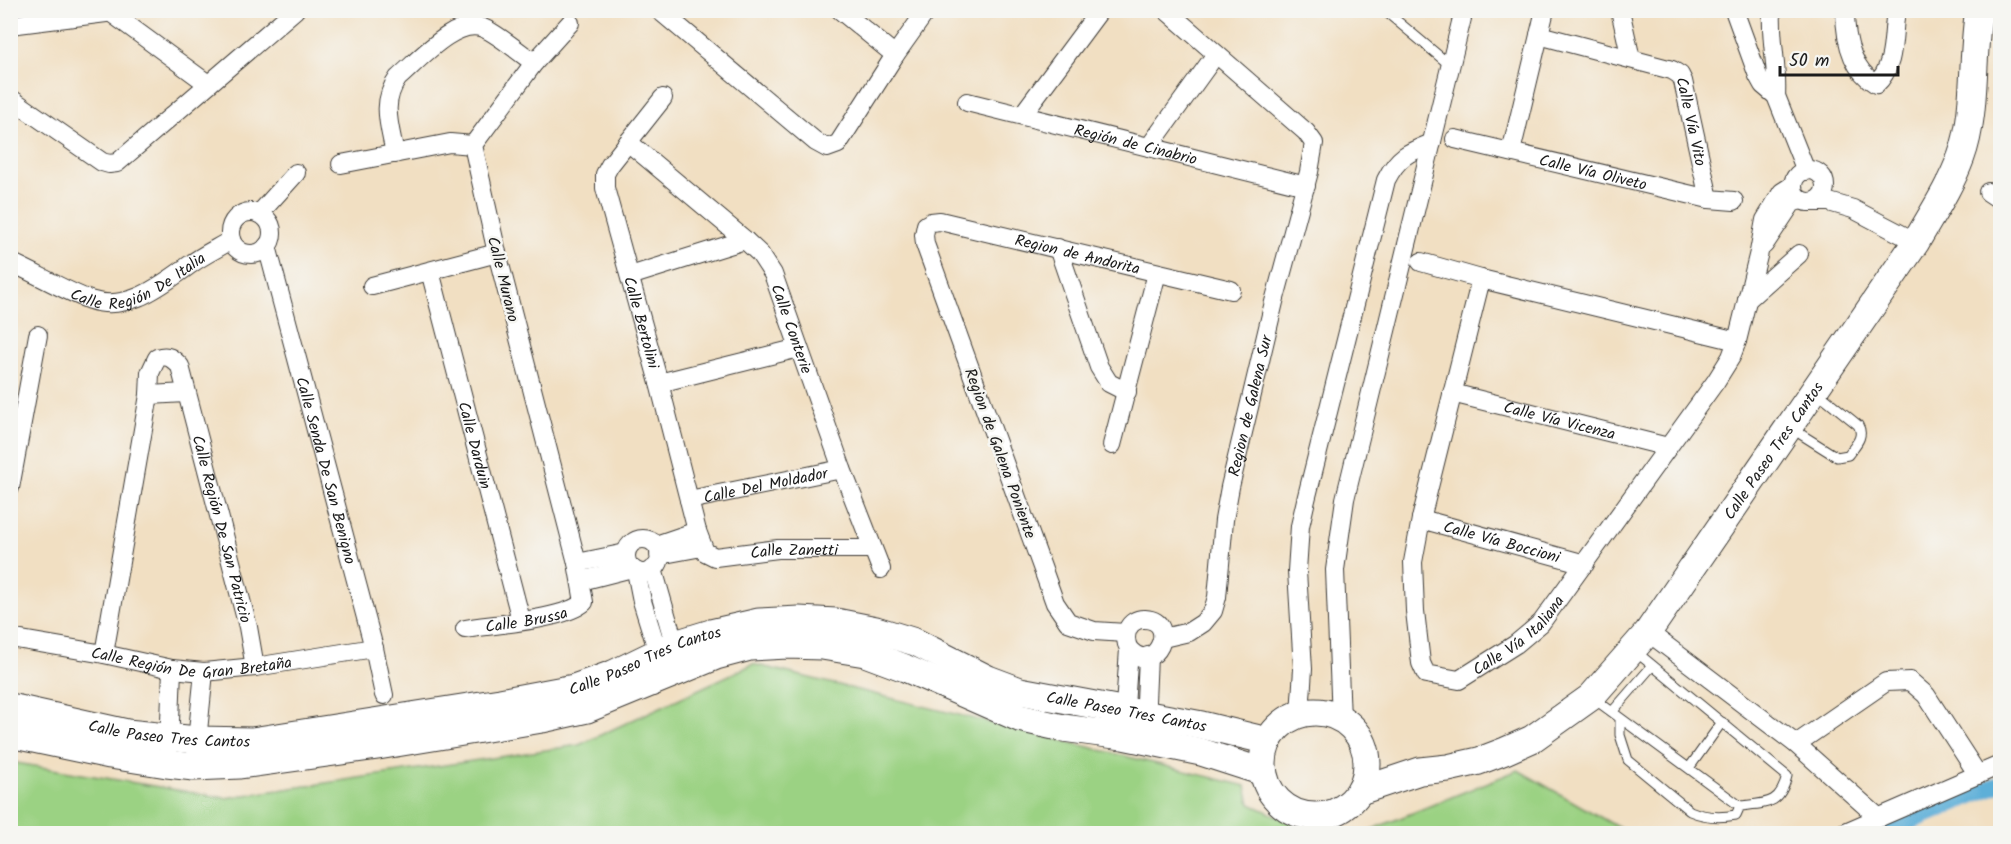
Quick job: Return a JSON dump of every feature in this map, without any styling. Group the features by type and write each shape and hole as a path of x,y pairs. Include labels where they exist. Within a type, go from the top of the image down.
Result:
{"street":[{"path":"10,98 102,162 117,163 295,10"},
{"path":"659,10 816,142 827,148 838,144 927,10"},
{"path":"840,10 895,55"},
{"path":"1022,115 1100,10"},
{"path":"1149,147 1216,54 1166,10"},
{"path":"1341,719 1335,570 1345,499 1464,10"},
{"path":"1511,152 1545,10"},
{"path":"1539,35 1631,59 1620,10"},
{"path":"1734,10 1758,76 1763,86 1776,96"},
{"path":"1772,10 1772,46 1778,78 1776,96 1806,171"},
{"path":"1845,10 1848,38 1854,59 1863,75 1876,84 1887,71 1891,57 1896,10"},
{"name":"Calle Paseo Tres Cantos","path":"1360,791 1420,771 1449,768 1479,761 1608,709 1644,649 1791,424 1916,242 1948,188 1962,155 1969,121 1979,10"},
{"path":"10,25 116,11 208,84"},
{"path":"341,164 450,143 473,145 534,63 570,23"},
{"path":"395,154 387,110 387,97 391,87 398,78 454,31 475,25 486,28 534,63"},
{"name":"Region de Galena Sur","path":"1163,639 1189,632 1203,623 1214,611 1230,487 1274,302 1314,154 1314,143 1306,132 1216,54"},
{"name":"Calle Vía Vito","path":"1631,59 1672,70 1680,75 1709,199"},
{"name":"Calle Bertolini","path":"663,98 605,174 605,188 689,500 705,545"},
{"name":"Región de Cinabrio","path":"967,102 1306,186"},
{"name":"Calle Vía Oliveto","path":"1455,139 1709,199 1734,201"},
{"name":"Calle Conterie","path":"628,142 745,240 760,254 772,274 842,469 881,569"},
{"path":"1300,714 1303,669 1297,571 1300,526 1306,500 1386,180 1399,159 1432,143"},
{"name":"Calle Murano","path":"473,145 497,253 577,563 584,602"},
{"path":"1801,196 1797,175 1806,171 1816,172 1853,209"},
{"path":"259,214 297,173"},
{"path":"1801,196 1822,194 1823,179"},
{"name":"Calle Vía Italiana","path":"1481,279 1420,519 1413,562 1415,611 1421,663 1426,674 1459,680 1516,644 1540,623 1668,447 1731,357 1748,300 1765,220 1782,192 1801,196"},
{"path":"1801,196 1853,209 1916,242"},
{"path":"250,212 259,214 267,219 271,228 271,237 267,246 260,252 243,253 231,240 230,230 233,221 250,212"},
{"name":"Region de Andorita","path":"926,225 940,221 1231,290"},
{"name":"Region de Galena Poniente","path":"926,225 925,244 1055,603 1068,622 1127,641"},
{"name":"Calle Región De Italia","path":"10,262 93,301 117,303 143,296 193,262 231,240"},
{"path":"630,276 745,240"},
{"name":"Calle Senda De San Benigno","path":"267,246 374,648 384,695"},
{"path":"1058,248 1099,367 1109,383 1127,392"},
{"path":"372,286 497,253"},
{"path":"1748,300 1799,254"},
{"path":"1421,262 1481,279 1737,341"},
{"name":"Calle Darduin","path":"430,270 521,621"},
{"path":"1112,445 1157,273"},
{"path":"10,488 38,335"},
{"path":"659,383 799,348"},
{"name":"Calle Región De San Patricio","path":"104,654 149,395 150,373 157,358 165,356 172,357 180,366 248,627 255,667"},
{"path":"149,395 186,393"},
{"name":"Calle Vía Vicenza","path":"1452,393 1668,447"},
{"name":"Calle Del Moldador","path":"689,500 842,469"},
{"name":"Calle Vía Boccioni","path":"1420,519 1585,564"},
{"path":"581,581 644,560 705,545"},
{"name":"Calle Zanetti","path":"705,545 778,549 872,549"},
{"path":"577,563 644,560"},
{"path":"644,560 670,661"},
{"name":"Calle Brussa","path":"465,629 552,617 577,609 584,602"},
{"path":"1127,641 1137,656 1148,656 1158,650 1163,639 1162,632 1155,622 1144,619 1132,623 1127,641 1134,725"},
{"name":"Calle Paseo Tres Cantos","path":"10,734 110,755 168,751 195,754 252,741 563,690 613,674 670,661 711,633 759,622 799,620 836,622 876,630 915,642 988,679 1020,691 1134,725 1201,752 1263,772"},
{"name":"Calle Región De Gran Bretaña","path":"10,638 104,654 172,669 204,672 255,667 374,648"},
{"path":"1644,649 1796,744 1879,818"},
{"path":"1134,725 1148,656"},
{"path":"168,751 172,669"},
{"path":"195,754 204,672"},
{"path":"1796,744 1886,682 1910,681 1926,695 1978,775"},
{"name":"Calle Paseo Tres Cantos","path":"10,707 127,733 168,751"},
{"path":"1318,712 1341,719 1359,737 1365,750 1367,763 1360,791 1343,809 1319,817 1289,810 1274,798 1263,772 1264,752 1268,741 1279,727 1300,714 1318,712"},
{"name":"Calle Paseo Tres Cantos","path":"1134,725 1202,725 1268,741"},
{"name":"Calle Paseo Tres Cantos","path":"1365,750 1420,771"},
{"path":"1841,834 2001,765"}],"lane":[{"path":"1384,10 1451,66"},
{"path":"1791,424 1802,435 1837,457 1848,455 1860,438 1861,432 1857,425 1814,390"},
{"path":"1608,709 1740,806 1769,803 1784,791 1787,776 1722,722 1644,649"},
{"path":"1608,709 1628,760 1690,811 1699,815 1725,817 1736,815 1740,806"},
{"path":"1689,768 1722,722"}],"green space":[{"path":"753,664 1246,786 1250,804 1315,833 11,833 10,762 225,798 579,745"},
{"path":"1518,770 1628,833 1363,833"}],"waterway":[{"path":"1883,834 2000,784"}]}
